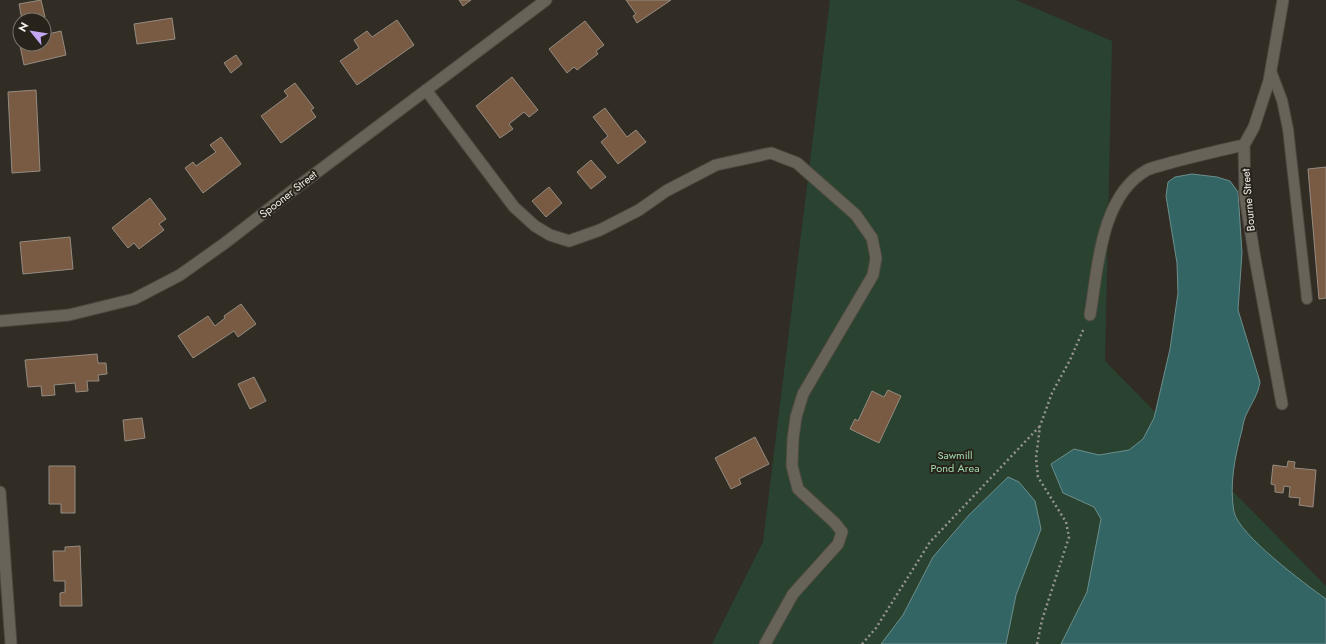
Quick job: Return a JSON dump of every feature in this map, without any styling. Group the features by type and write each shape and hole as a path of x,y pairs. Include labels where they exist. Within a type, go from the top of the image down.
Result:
{"street":[{"name":"Spooner Street","path":"0,321 70,315 134,299 180,275 225,243 546,0"},
{"path":"1090,315 1104,231 1120,197 1135,178 1148,170 1214,151 1244,145 1254,127 1271,71 1283,0"},
{"path":"426,90 514,207 535,226 550,235 569,241 600,230 638,210 666,191 716,165 771,153 797,163 828,188 856,215 872,238 876,258 873,275 803,394 796,417 793,439 792,466 798,489 835,523 842,532 838,544 793,594 765,644"},
{"name":"Bourne Street","path":"1244,145 1245,196 1282,404"},
{"path":"0,492 11,644"}],"lane":[{"path":"1271,71 1282,100 1288,129 1307,299"}],"path":[{"path":"1037,644 1042,620 1069,537 1066,522 1038,477 1036,458 1040,426 1052,392 1070,360 1090,315"},
{"path":"862,644 876,628 930,542 1040,426"}],"green space":[{"name":"Sawmill Pond Area","path":"830,0 1016,0 1112,41 1105,361 1326,586 1326,644 712,644 763,542"}],"water":[{"path":"1192,174 1217,177 1230,181 1238,192 1242,253 1238,310 1260,382 1256,395 1245,417 1237,450 1232,481 1234,512 1239,522 1260,546 1289,571 1326,599 1326,644 1061,644 1087,592 1101,519 1094,507 1063,493 1051,464 1074,449 1099,455 1129,450 1143,439 1154,418 1170,349 1178,293 1177,263 1166,196 1168,182 1175,177"},
{"path":"1008,477 1019,482 1035,501 1041,529 1016,595 1006,644 881,644 903,615 933,557 969,515"}],"building":[{"path":"41,0 44,12 20,12 19,4"},
{"path":"459,0 471,0 463,6"},
{"path":"626,0 671,0 637,23 633,16 636,14"},
{"path":"172,18 175,39 137,44 134,24"},
{"path":"397,20 414,45 357,85 340,61 359,48 354,40 367,31 372,37"},
{"path":"585,21 604,45 596,51 598,54 577,70 574,67 567,73 549,49"},
{"path":"61,31 66,55 24,65 21,52 52,52 52,33"},
{"path":"236,55 242,64 231,73 224,63"},
{"path":"512,77 538,110 529,117 524,112 509,124 513,129 500,138 476,106"},
{"path":"295,83 314,108 311,110 316,117 281,143 261,116 288,96 284,91"},
{"path":"36,90 40,171 12,173 8,92"},
{"path":"605,108 627,137 636,130 646,142 618,164 601,142 608,136 593,117"},
{"path":"221,137 241,164 203,193 185,168 193,162 196,166 216,152 210,145"},
{"path":"591,160 606,177 591,189 577,172"},
{"path":"1326,167 1326,298 1319,299 1308,169"},
{"path":"549,187 562,203 546,217 532,201"},
{"path":"150,198 166,219 159,224 164,230 139,249 134,243 128,248 112,228"},
{"path":"70,237 73,269 23,274 20,242"},
{"path":"241,304 256,324 238,337 234,331 193,358 178,336 208,316 215,326 225,318 224,316"},
{"path":"97,354 98,363 106,363 107,374 98,375 99,381 87,381 88,391 76,392 75,383 54,385 55,395 42,396 41,386 28,387 25,360"},
{"path":"254,377 266,401 250,409 238,384"},
{"path":"888,390 901,396 879,443 850,429 855,419 858,421 872,391 884,397"},
{"path":"142,418 145,438 125,441 123,420"},
{"path":"755,437 769,464 739,479 741,484 731,489 715,458"},
{"path":"1288,461 1295,462 1294,468 1316,470 1313,507 1299,505 1300,498 1289,497 1290,487 1284,486 1283,493 1275,492 1275,485 1271,484 1273,465 1287,467"},
{"path":"49,466 75,466 75,513 61,513 61,504 49,504"},
{"path":"80,546 82,606 60,606 60,593 65,592 65,581 54,581 53,551 65,551 65,547"}]}
